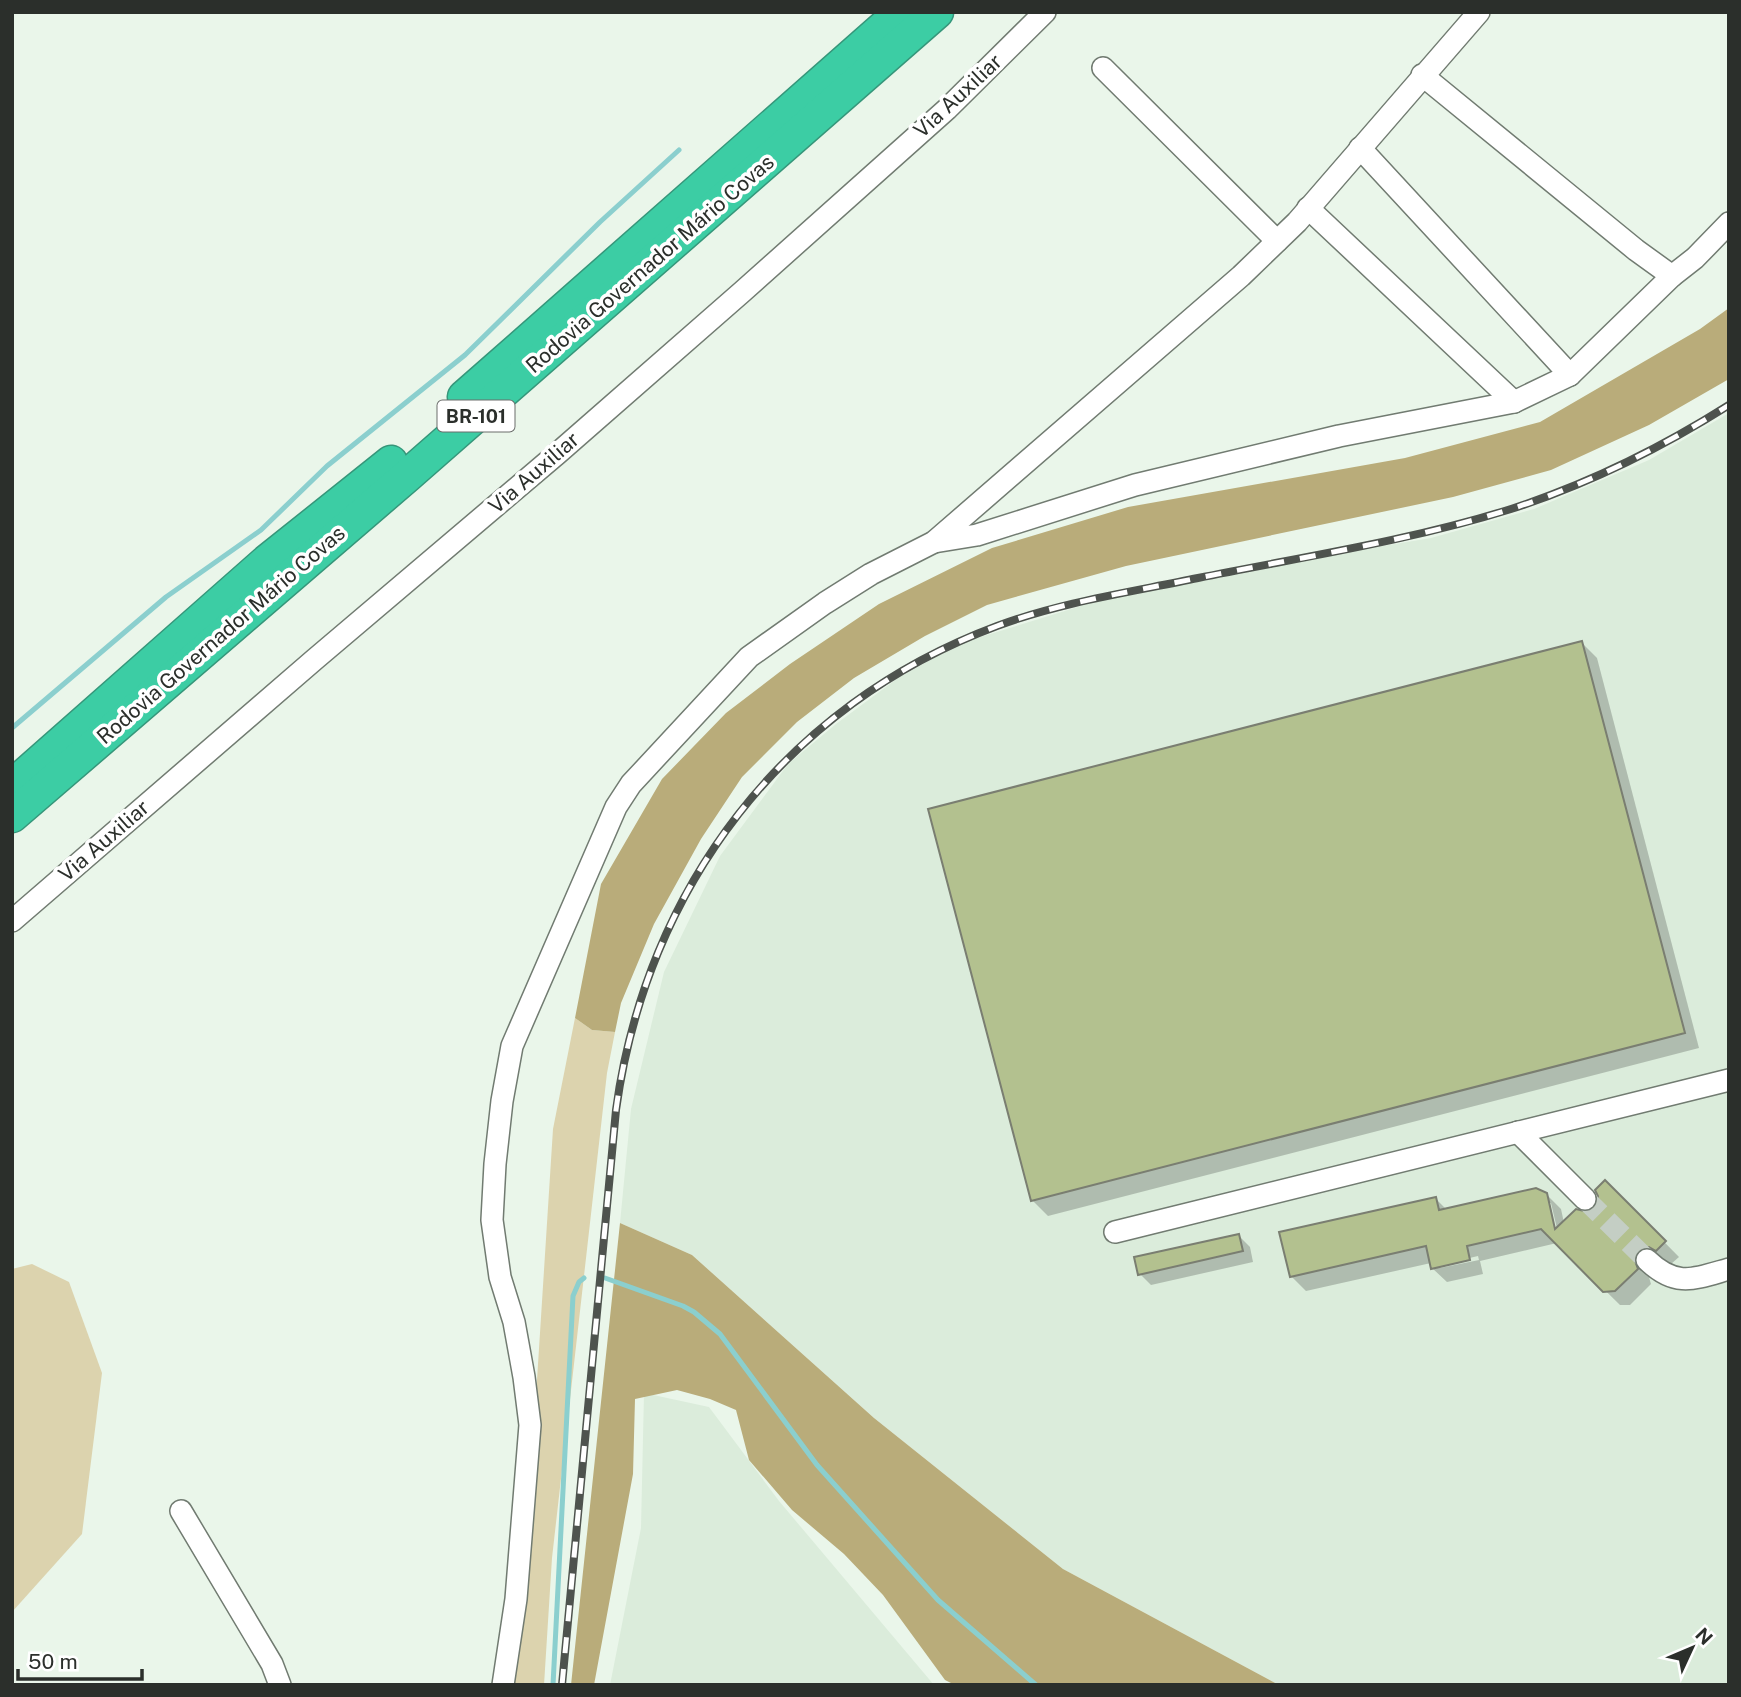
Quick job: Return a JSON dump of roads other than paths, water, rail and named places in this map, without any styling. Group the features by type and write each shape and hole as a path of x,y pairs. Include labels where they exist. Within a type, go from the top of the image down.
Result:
{"highway":[{"name":"Rodovia Governador Mário Covas","path":"12,786 26,769 267,561 390,462 901,12"},
{"name":"Rodovia Governador Mário Covas","path":"12,816 478,414 937,12"}],"street":[{"name":"Via Auxiliar","path":"12,920 691,336 947,109 1045,12"},
{"path":"503,1685 516,1600 530,1425 514,1322 500,1277 492,1220 502,1101 512,1046 616,807 631,785 749,657 825,603 872,574 934,542 1241,276 1308,208 1479,12"},
{"path":"1103,68 1277,242"},
{"path":"1422,75 1636,250 1672,276"},
{"path":"1360,148 1570,375"},
{"path":"1308,208 1514,402"},
{"path":"934,542 977,536 1135,485 1339,436 1514,402 1570,375 1729,223"},
{"path":"1115,1232 1729,1080"},
{"path":"1518,1132 1586,1199"},
{"path":"1647,1260 1669,1277 1684,1280 1729,1269"},
{"path":"180,1511 272,1664 280,1685"}],"waterway":[{"path":"12,728 166,597 261,530 327,466 465,355 600,222 679,150"},
{"path":"553,1685 573,1296 579,1282 584,1278"},
{"path":"605,1278 683,1306 720,1334 817,1465 938,1600 1036,1685"}],"tunnel":[{"path":"1585,1199 1647,1260"}],"railway":[{"path":"562,1685 616,1110 632,1029 658,952 694,880 738,814 791,755 852,704 921,660 997,626 1071,604 1395,539 1511,509 1623,464 1729,405"}]}
